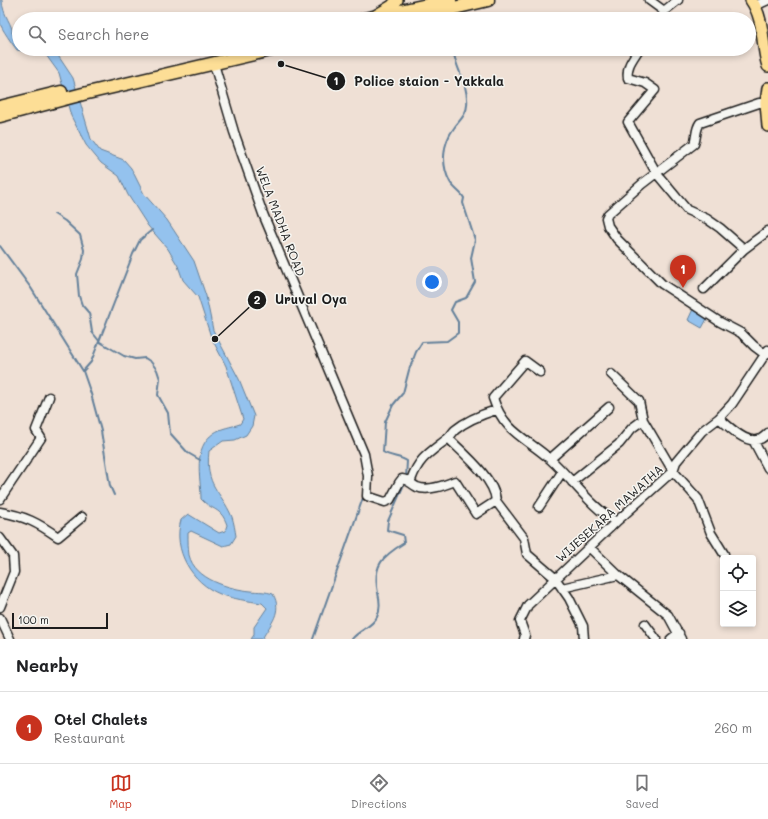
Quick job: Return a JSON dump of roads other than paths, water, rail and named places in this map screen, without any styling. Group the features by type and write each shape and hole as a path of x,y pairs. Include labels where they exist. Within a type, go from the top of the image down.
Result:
{"highway":[{"path":"407,11 450,0"},
{"path":"428,6 473,4 488,0"},
{"path":"0,116 62,96 177,69 221,56"},
{"path":"177,69 214,64 247,56"},
{"path":"0,107 62,96"}],"main road":[{"path":"383,12 392,6 397,0"},
{"path":"753,3 760,21 765,56 768,66"},
{"path":"768,88 766,103 768,126"}],"street":[{"path":"649,0 664,11 678,0"},
{"path":"753,3 768,0"},
{"path":"635,56 627,72 628,78 645,83 655,90 628,122 657,174 687,210 707,219 744,249"},
{"name":"WELA MADHA ROAD","path":"214,64 234,132 263,214 364,454 368,476 367,496 385,502 390,500 398,483 405,480"},
{"path":"766,103 700,124 697,128 697,138 694,144 657,174 642,184 608,214 606,218 608,226 617,239 662,284 720,322 742,333 754,346 767,352"},
{"path":"704,289 744,249 768,231"},
{"name":"WIJESEKARA MAWATHA","path":"524,639 525,635 520,621 528,605 555,578 590,548 616,522 673,471 676,462 702,431 719,418 732,404 767,352"},
{"path":"540,372 525,361 493,398 496,410 513,432 550,459 603,514 616,522"},
{"path":"611,374 639,401 643,420 673,471 698,499 711,533 724,554"},
{"path":"0,500 41,438 36,430 49,397"},
{"path":"550,459 609,407"},
{"path":"405,480 411,480 416,468 427,452 448,438 455,430 484,414 496,410"},
{"path":"719,418 738,434 753,440 759,440 768,433"},
{"path":"572,482 619,444 632,428 643,420"},
{"path":"448,438 483,474 495,494 496,501 524,538 527,554 555,578 562,588 583,626 584,639"},
{"path":"753,440 768,468"},
{"path":"539,507 562,472"},
{"path":"405,480 418,488 444,486 455,481 476,514 496,501"},
{"path":"0,512 20,515 40,524 58,538 82,517"},
{"path":"0,607 9,588 14,572 14,556 2,540"},
{"path":"590,548 618,575 668,615 680,636 671,639"},
{"path":"562,588 618,575"},
{"path":"0,591 9,588"},
{"path":"0,618 10,639"},
{"path":"645,624 656,639"}],"water":[{"path":"0,0 2,0 4,10 12,30 12,43 7,36 0,23"},
{"path":"47,56 58,56 73,78 91,139 100,151 124,160 131,168 144,194 167,220 194,261 206,296 213,330 239,379 254,416 252,426 246,435 235,440 223,441 209,451 208,463 211,480 232,517 236,536 231,544 223,546 191,531 188,533 188,547 189,555 198,571 214,582 233,588 273,594 277,606 275,617 262,639 251,639 254,635 254,627 267,608 262,603 241,600 220,594 210,589 193,574 182,554 179,543 181,520 188,514 219,533 225,531 227,525 225,519 219,512 201,499 199,472 200,455 207,439 217,431 240,424 243,419 226,366 211,337 198,297 183,280 178,266 168,249 148,226 128,195 119,176 101,163 86,145 71,116 59,73"},
{"path":"693,309 708,317 702,328 688,320"}],"waterway":[{"path":"406,478 407,461 383,452 385,422 393,405 403,393 409,370 416,352 422,342 447,341 458,333 458,322 451,310 455,302 466,298 475,282 471,258 475,240 463,203 464,198 450,182 444,162 447,141 467,108 466,90 454,56"},
{"path":"54,214 65,221 80,235 84,250 83,259 77,274 79,296 82,305 89,313 92,332 100,342 124,356 135,359 145,358 151,362 157,370 160,379 158,395 168,413 170,433 188,453 200,460"},
{"path":"259,215 284,274"},
{"path":"83,371 91,362 133,254 140,240 152,230"},
{"path":"0,246 31,288 83,371 101,431 110,486 114,495"},
{"path":"352,639 372,623 377,617 380,605 377,583 378,568 390,552 404,543 403,535 387,530 388,521 405,482"},
{"path":"313,639 364,495"}],"place":[{"name":"Police staion - Yakkala","path":"281,64"},
{"name":"Otel Chalets","path":"683,288"},
{"name":"Uruval Oya","path":"215,339"}]}
